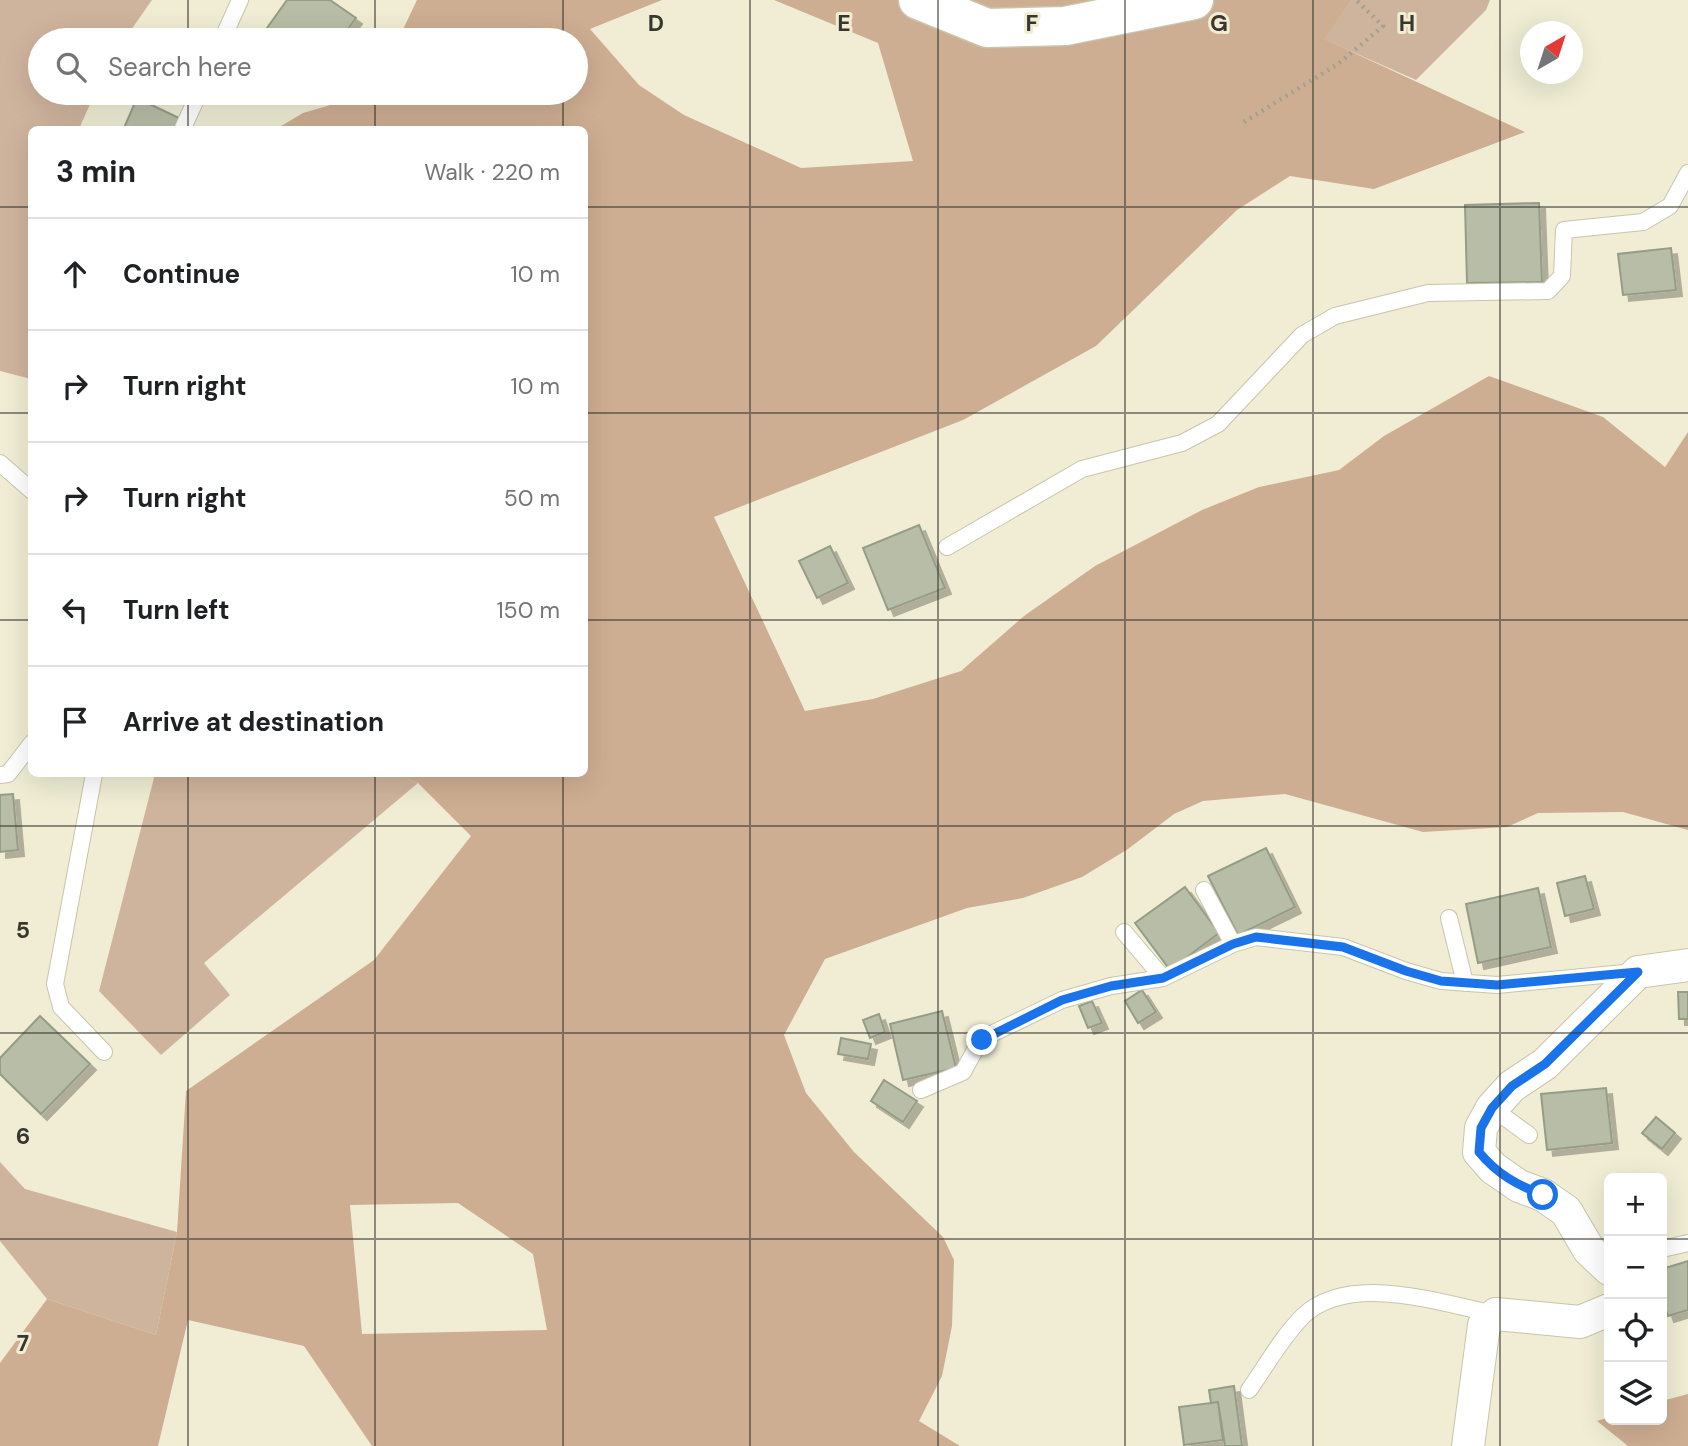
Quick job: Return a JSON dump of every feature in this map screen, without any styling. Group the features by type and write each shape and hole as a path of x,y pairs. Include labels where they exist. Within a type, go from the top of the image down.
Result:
{"street":[{"path":"918,0 987,28 1065,26 1194,0"},
{"path":"1604,1264 1589,1250 1566,1211 1543,1195 1519,1186 1493,1168 1479,1152 1481,1128 1492,1108 1512,1086 1545,1064 1638,972 1688,965"},
{"path":"1468,1446 1484,1325 1496,1314 1580,1322 1604,1312"}],"lane":[{"path":"227,28 240,0"},
{"path":"184,126 193,105"},
{"path":"947,547 1082,468 1182,443 1219,424 1302,335 1335,316 1427,293 1548,291 1562,276 1564,230 1643,222 1670,206 1688,173"},
{"path":"0,463 28,488"},
{"path":"0,775 8,774 28,748"},
{"path":"93,777 55,984 61,1007 104,1052"},
{"path":"1204,890 1233,944"},
{"path":"1449,918 1465,983"},
{"path":"1124,932 1163,978"},
{"path":"921,1090 963,1072 982,1040 1062,1000 1111,986 1163,978 1233,944 1256,937 1343,947 1441,981 1497,985 1638,972"},
{"path":"1492,1108 1529,1135"},
{"path":"1667,1248 1688,1243"},
{"path":"1249,1390 1302,1317 1320,1303 1348,1293 1381,1293 1496,1314"}],"path":[{"path":"1244,122 1338,64 1383,26 1356,0"}],"shaded area":[{"path":"0,0 152,0 132,28 28,28 28,105 90,105 80,126 28,126 28,378 0,371"},
{"path":"417,0 662,0 590,29 639,85 684,115 801,168 913,161 878,43 774,0 1352,0 1324,39 1525,132 1374,189 1290,176 1237,210 1096,346 963,420 714,517 805,711 873,699 961,671 1024,616 1095,566 1202,510 1259,487 1339,470 1384,436 1489,376 1603,417 1665,467 1688,432 1688,830 1623,812 1538,813 1507,827 1423,832 1285,794 1203,801 1174,814 1128,849 1082,877 1023,898 967,908 825,959 784,1035 806,1093 854,1152 943,1237 954,1260 952,1326 942,1376 919,1421 960,1446 372,1446 304,1346 188,1320 158,1446 0,1446 0,1363 47,1299 156,1335 177,1232 186,1091 374,960 471,836 418,783 405,777 588,777 588,126 281,126 303,113 331,105 588,105 588,28 404,28","holes":["458,1203 533,1254 547,1330 362,1334 350,1205"]},
{"path":"1352,0 1490,0 1486,10 1416,80 1323,39"},
{"path":"154,777 405,777 418,783 204,963 230,995 161,1055 99,991"},
{"path":"0,1162 25,1189 177,1232 156,1335 47,1299 0,1241"},
{"path":"1688,1394 1688,1446 1628,1446 1597,1421 1604,1419 1604,1425 1667,1425 1667,1400"}],"building":[{"path":"287,0 330,0 356,18 349,28 267,28"},
{"path":"134,105 152,105 179,118 175,126 125,126"},
{"path":"1539,203 1542,282 1467,283 1465,205"},
{"path":"1671,248 1676,290 1623,295 1618,254"},
{"path":"919,525 945,588 888,610 863,548"},
{"path":"830,546 848,583 817,598 799,561"},
{"path":"13,794 18,850 0,852 0,795"},
{"path":"1266,848 1295,907 1238,935 1208,876"},
{"path":"1585,876 1594,909 1565,916 1557,883"},
{"path":"1185,887 1219,933 1170,970 1135,923"},
{"path":"1538,888 1551,947 1478,963 1466,904"},
{"path":"1142,990 1156,1012 1138,1023 1125,1001"},
{"path":"1678,992 1688,992 1688,1019 1679,1019"},
{"path":"1092,1001 1102,1023 1088,1028 1079,1006"},
{"path":"942,1011 956,1068 903,1080 890,1024"},
{"path":"879,1014 885,1032 870,1038 863,1020"},
{"path":"40,1016 90,1064 41,1114 0,1074 0,1058"},
{"path":"841,1038 871,1044 868,1059 838,1054"},
{"path":"884,1080 917,1101 903,1122 871,1101"},
{"path":"1606,1088 1612,1143 1547,1150 1541,1094"},
{"path":"1656,1117 1675,1133 1662,1149 1642,1133"},
{"path":"1688,1261 1688,1310 1668,1316 1667,1313 1667,1267"},
{"path":"1234,1386 1242,1446 1225,1446 1218,1402 1211,1403 1209,1390"},
{"path":"1218,1402 1223,1440 1184,1445 1179,1407"}],"route":[{"path":"982,1040 1062,1000 1111,986 1163,978 1233,944 1256,937 1343,947 1441,981 1497,985 1638,972 1545,1064 1512,1086 1492,1108 1481,1128 1479,1152 1493,1168 1519,1186 1543,1195"}]}
